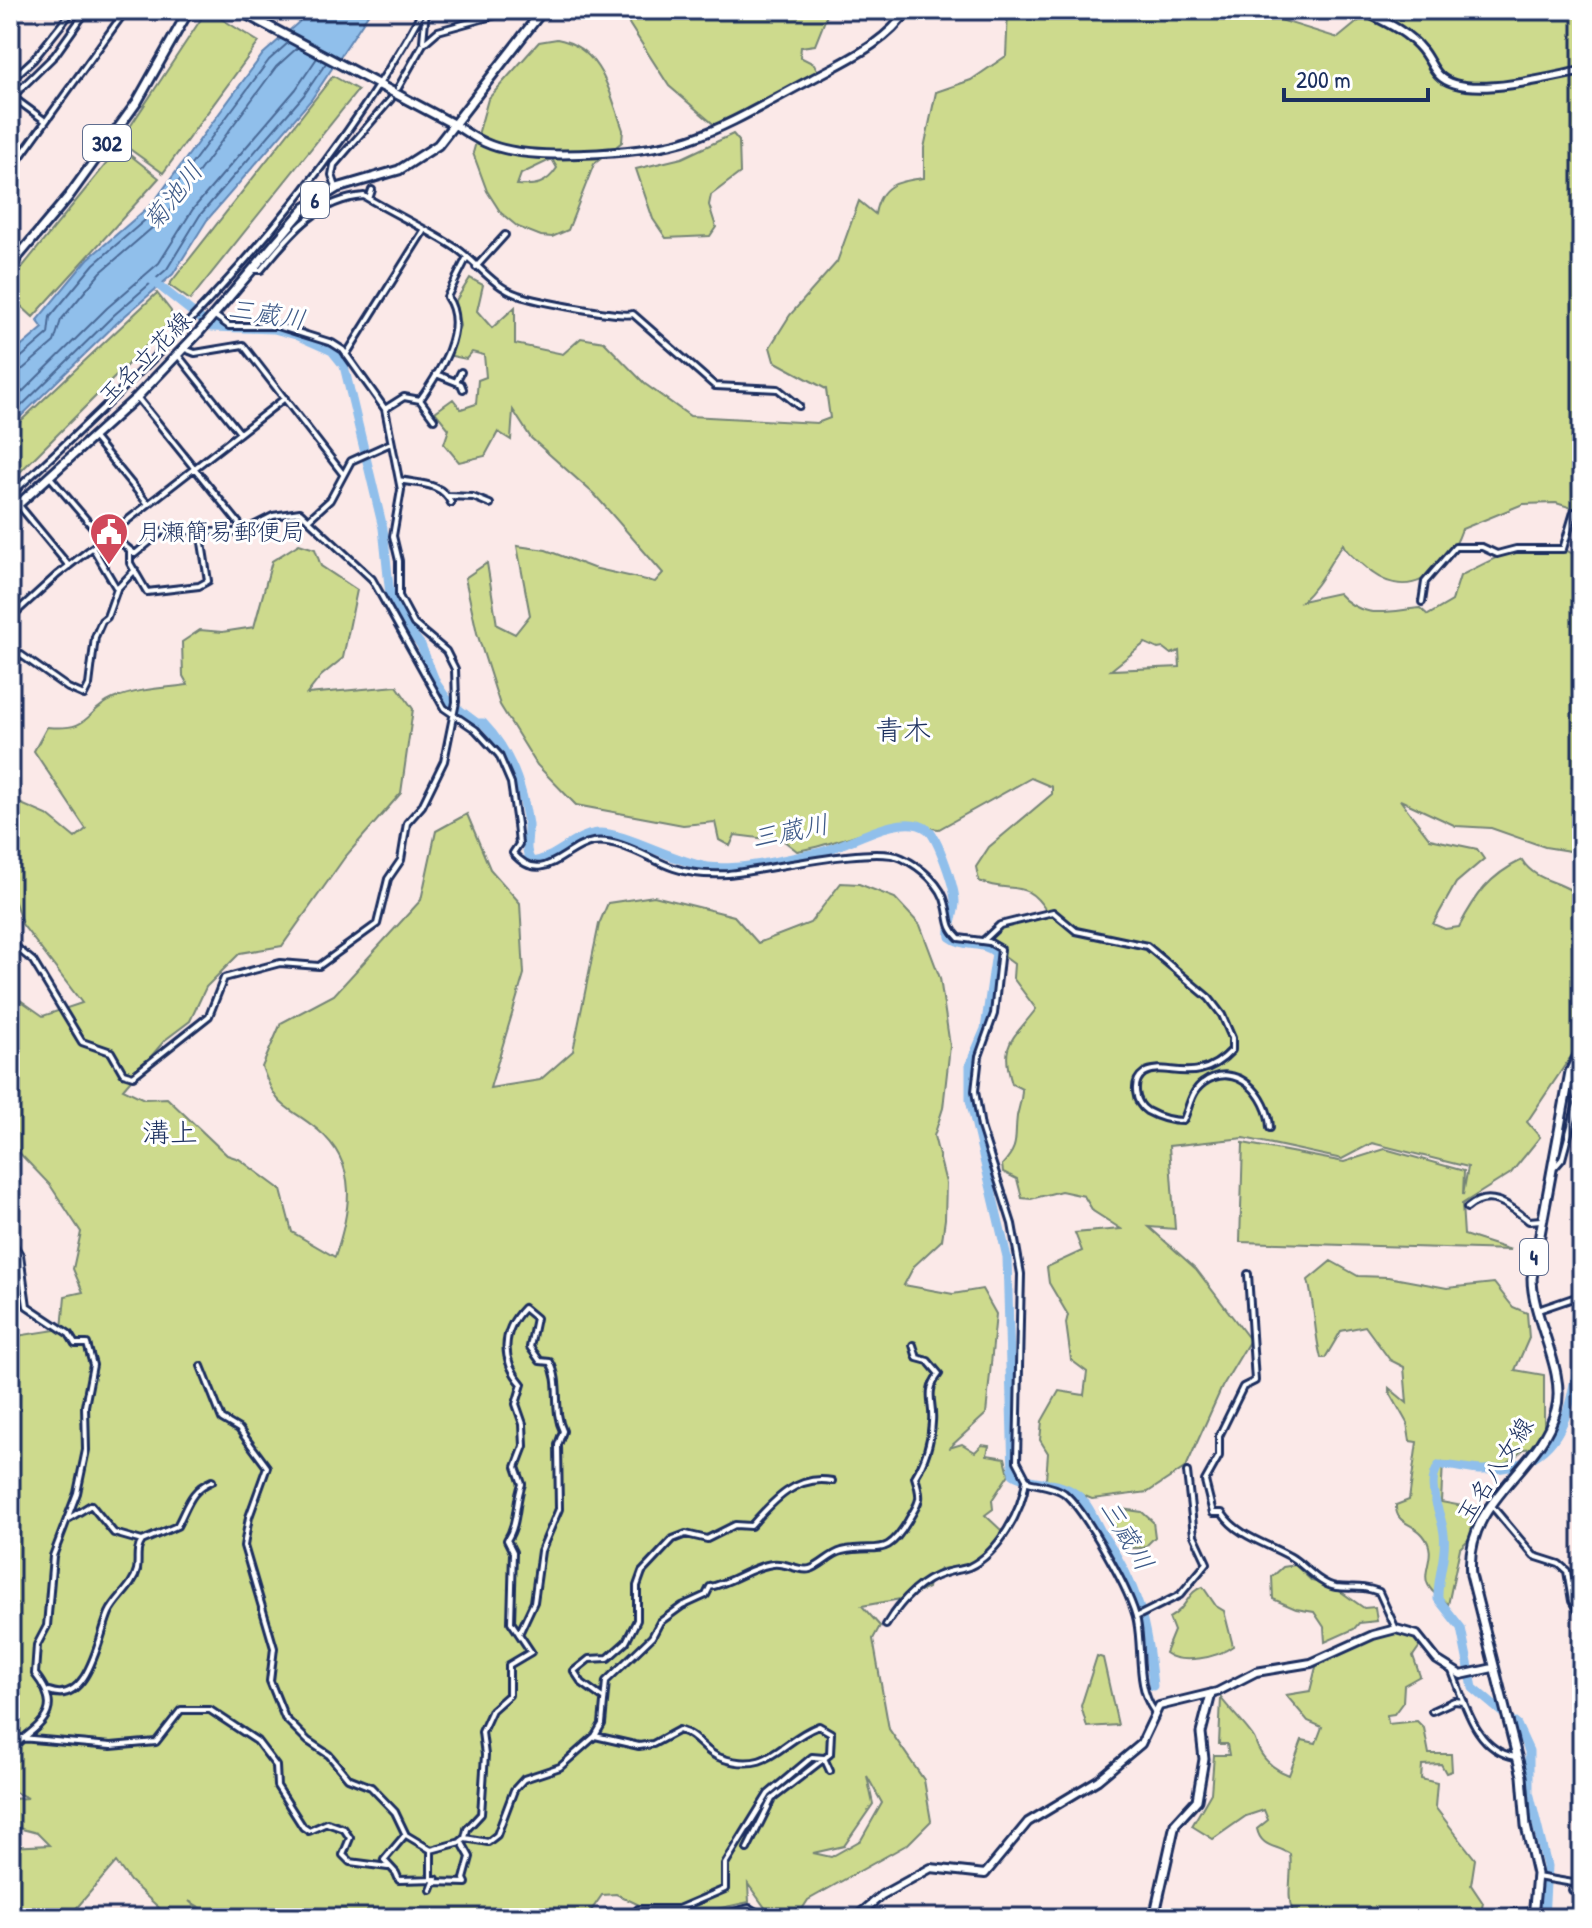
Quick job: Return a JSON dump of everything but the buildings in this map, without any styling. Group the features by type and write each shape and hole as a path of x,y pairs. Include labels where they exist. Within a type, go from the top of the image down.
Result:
{"main road":[{"name":"302","path":"10,266 69,196 137,102 189,10"},
{"path":"238,10 455,125"},
{"name":"玉名立花線","path":"10,512 137,397 212,319 305,208 337,188 399,170 428,154 455,125 543,10"},
{"name":"玉名八女線","path":"1533,1915 1537,1877 1518,1757 1503,1709 1470,1561 1476,1530 1551,1422 1558,1395 1532,1293 1533,1265 1570,1072 1582,1047"},
{"path":"1154,1918 1175,1824 1197,1800 1204,1759 1201,1733 1211,1694"}],"street":[{"path":"10,81 34,59 73,10"},
{"path":"44,120 11,97 55,55 87,10"},
{"path":"10,171 126,10"},
{"path":"10,495 200,310 311,178 378,85 425,10"},
{"path":"423,44 425,10"},
{"path":"398,88 423,44 449,26 514,10"},
{"path":"455,125 491,146 520,152 639,149 673,144 718,128 870,47 894,28 908,10"},
{"path":"1361,10 1404,31 1422,50 1440,77 1458,87 1506,85 1582,71"},
{"path":"337,188 332,175 334,165 391,99"},
{"path":"369,199 372,190"},
{"path":"254,270 261,270 300,224 320,209 351,197 369,199 459,250 476,267 518,295 625,317 633,314 715,386 778,389 799,406"},
{"path":"346,355 423,231"},
{"path":"476,267 505,235"},
{"path":"420,400 436,374 456,328 456,315 447,297 466,259"},
{"path":"10,942 33,961 82,1042 111,1052 123,1073 133,1076 209,1016 224,978 280,963 319,966 377,924 388,879 401,860 407,823 422,806 444,761 456,702 457,677 451,659 419,631 399,596 399,561 393,536 402,495 385,409 346,355 332,343 296,331 263,325 229,326 212,319"},
{"path":"180,352 195,353 243,345 343,474"},
{"path":"180,352 240,433"},
{"path":"456,382 461,372"},
{"path":"436,374 456,382 463,389"},
{"path":"137,397 245,531"},
{"path":"385,409 404,397 420,400 434,419"},
{"path":"10,618 69,566 94,550 103,539 285,398"},
{"path":"94,437 148,504"},
{"path":"308,520 330,500 343,474 358,458 391,443"},
{"path":"50,477 103,539 120,542 139,554 156,534 163,531 245,531 288,513 300,512 372,579 434,694 476,730 499,755 511,783 517,824 519,844 513,853 527,864 544,866 561,861 593,842 622,846 697,873 727,874 834,858 895,855 932,879 946,904 947,922 954,932 965,939 993,943 1002,955 994,1014 979,1056 975,1091 981,1127 1012,1224 1021,1274 1017,1461 1025,1479 1009,1526 990,1551 969,1567 939,1575 914,1589 903,1599 886,1625"},
{"path":"399,480 432,486 448,496 473,497 490,504"},
{"path":"448,496 451,503"},
{"path":"18,504 69,566"},
{"path":"1422,602 1425,582 1455,547 1482,547 1497,554 1516,549 1563,549 1574,512 1582,511"},
{"path":"130,551 135,570 147,592 205,584 208,581 200,530"},
{"path":"94,550 117,589"},
{"path":"10,647 76,693 84,695 89,685 95,637 117,589 135,570"},
{"path":"983,941 1000,925 1053,912 1076,931 1147,946 1209,998 1222,1015 1232,1038 1232,1050 1211,1065 1191,1073 1144,1073 1138,1079 1137,1101 1158,1116 1183,1121 1198,1088 1218,1076 1234,1077 1262,1096 1268,1107 1270,1128"},
{"path":"1550,1172 1562,1159 1579,1104 1570,1072"},
{"path":"1467,1208 1485,1199 1499,1199 1529,1221 1541,1220"},
{"path":"10,1239 20,1255 27,1306 69,1334 75,1344 87,1344 93,1365 85,1406 86,1450 68,1519 53,1556 47,1626 37,1645 35,1674 49,1691 57,1695 81,1682 96,1657 95,1646 111,1609 137,1570 137,1548 142,1541 177,1526 190,1497 199,1487 212,1481"},
{"path":"1248,1274 1255,1381 1243,1387 1219,1436 1219,1456 1205,1481 1213,1513 1222,1513 1228,1522 1265,1547 1290,1556 1334,1587 1360,1585 1379,1592 1396,1629"},
{"path":"1538,1310 1579,1295"},
{"path":"431,1890 434,1882 466,1883 464,1879 470,1857 463,1840 467,1829 481,1814 485,1755 482,1732 492,1710 509,1695 509,1665 531,1652 519,1634 511,1622 513,1552 507,1540 514,1530 516,1500 522,1484 516,1467 524,1446 523,1424 516,1404 522,1384 509,1369 506,1347 515,1318 524,1308 536,1318 530,1347 540,1361 550,1362 557,1375 556,1416 563,1431 558,1445 559,1509 541,1551 534,1602 519,1634"},
{"path":"201,1366 222,1419 239,1429 267,1467 249,1517 244,1546 274,1648 270,1681 285,1718 329,1755 348,1778 371,1787 395,1812 406,1835 431,1850 463,1840 488,1842 497,1835 514,1790 524,1779 560,1767 595,1736 602,1724 606,1681 652,1637 660,1622 682,1606 706,1595 710,1587 730,1583 770,1564 809,1570 839,1551 894,1543 903,1533 908,1519 918,1510 920,1494 915,1477 929,1454 933,1422 928,1394 939,1374 928,1361 917,1358 913,1345"},
{"path":"1137,1617 1180,1595 1207,1563 1194,1535 1187,1472"},
{"path":"604,1699 582,1683 574,1671 589,1659 608,1658 626,1642 637,1620 637,1586 642,1572 673,1539 686,1534 707,1539 735,1525 751,1526 784,1492 814,1477 832,1481"},
{"path":"1025,1479 1058,1490 1077,1506 1137,1617 1145,1698 1154,1711"},
{"path":"68,1519 91,1505 114,1533 142,1541"},
{"path":"1491,1505 1534,1556 1559,1564 1567,1571 1572,1601 1582,1617"},
{"path":"855,1918 882,1895 931,1868 985,1874 1028,1822 1098,1780 1141,1744 1159,1706 1211,1694 1243,1676 1301,1666 1373,1635 1396,1629 1417,1635 1437,1660 1452,1671 1466,1676 1493,1668"},
{"path":"1452,1671 1473,1724 1483,1738 1505,1756 1518,1757"},
{"path":"10,1749 46,1718 50,1708 49,1691"},
{"path":"1432,1711 1454,1701 1464,1702"},
{"path":"10,1737 111,1746 156,1742 181,1710 210,1710 257,1741 276,1766 277,1786 303,1827 309,1831 327,1823 344,1829 350,1838 343,1855 350,1862 388,1867"},
{"path":"595,1736 639,1746 653,1744 679,1730 693,1734 719,1758 759,1763 778,1754 801,1733 819,1726 831,1733 830,1754 772,1799 747,1849"},
{"path":"633,1918 638,1909 678,1909 725,1889 725,1864 768,1794 812,1757 825,1760"},
{"path":"825,1760 830,1771"},
{"path":"406,1835 384,1860 399,1880 427,1881 434,1878 431,1850"},
{"path":"1537,1877 1579,1884 1580,1889 1572,1890"},
{"path":"714,1918 749,1909 764,1918"},
{"path":"1504,1917 1504,1913 1533,1915"}],"green space":[{"path":"207,10 259,42 163,173 120,142"},
{"path":"615,10 829,10 815,45 801,47 800,57 814,64 820,75 718,128 669,86 626,19"},
{"path":"1008,10 1248,10 1338,38 1372,10 1582,10 1582,511 1556,503 1523,504 1462,529 1446,560 1423,579 1409,584 1380,577 1352,556 1343,544 1302,601 1338,593 1347,602 1366,611 1420,608 1428,615 1452,601 1460,576 1510,552 1536,546 1564,550 1582,557 1582,853 1545,847 1491,828 1456,826 1400,800 1430,839 1477,849 1484,859 1456,883 1433,924 1445,929 1459,927 1484,888 1522,860 1535,873 1582,898 1582,1040 1527,1122 1540,1137 1511,1173 1462,1204 1464,1235 1511,1250 1240,1242 1243,1143 1344,1162 1385,1149 1464,1171 1463,1195 1468,1167 1372,1143 1342,1159 1244,1138 1169,1146 1175,1229 1149,1227 1196,1269 1250,1340 1222,1387 1186,1467 1148,1492 1092,1499 1046,1480 1048,1453 1040,1440 1042,1421 1059,1391 1084,1395 1087,1372 1071,1360 1066,1323 1068,1315 1049,1283 1047,1267 1082,1251 1075,1233 1121,1229 1093,1211 1084,1196 1061,1191 1031,1199 1022,1198 1017,1179 1003,1172 1002,1165 1015,1142 1022,1093 1022,1089 1012,1084 1008,1050 1010,1042 1036,1009 1013,978 1014,964 983,941 993,928 1047,912 1032,894 1024,890 979,881 976,867 989,847 1052,794 1052,787 1031,778 939,829 907,825 889,827 797,851 784,841 735,835 730,846 719,840 715,822 683,825 576,805 537,765 500,705 477,633 465,578 487,563 497,625 515,634 530,615 517,546 546,550 593,568 655,582 663,573 595,495 531,438 513,410 511,440 498,432 485,456 459,462 444,444 449,429 435,412 453,399 461,409 476,404 478,380 486,377 484,355 472,352 466,359 447,355 460,326 455,302 470,278 483,285 477,311 492,328 515,307 515,344 563,354 581,338 604,342 645,384 690,416 817,423 830,418 826,389 774,361 770,347 790,315 837,262 859,201 875,214 881,197 891,186 924,178 924,148 936,92 971,80 1006,56","holes":["1145,643 1163,648 1171,654 1179,651 1180,667 1111,670"]},
{"path":"557,39 584,51 602,74 623,130 622,142 594,164 568,230 552,237 518,227 501,213 487,191 473,153 488,99 539,42","holes":["552,159 557,168 540,183 517,185 521,174"]},
{"path":"333,76 358,90 190,300 169,285"},
{"path":"733,134 739,141 740,173 711,195 709,205 716,227 710,236 666,238 653,219 636,169 682,158"},
{"path":"120,147 159,178 33,317 10,296 10,282"},
{"path":"157,293 171,311 171,321 10,482 10,431"},
{"path":"299,544 315,549 321,566 357,590 343,658 321,676 307,694 397,686 413,709 401,793 345,857 282,946 240,953 206,987 190,1021 165,1040 123,1089 144,1099 167,1098 227,1155 239,1159 281,1190 292,1232 335,1257 345,1223 348,1190 340,1158 318,1130 278,1100 262,1067 281,1023 334,995 421,900 436,831 467,814 490,869 520,903 524,974 490,1088 540,1080 573,1051 599,924 608,903 654,896 734,916 758,943 810,923 841,883 859,884 895,898 920,925 940,978 950,1046 943,1108 934,1136 946,1183 945,1219 942,1240 914,1266 904,1285 953,1294 982,1289 996,1314 986,1414 949,1448 962,1444 975,1452 982,1445 989,1446 987,1455 1005,1458 1009,1474 992,1500 993,1509 985,1515 1001,1530 985,1555 969,1564 940,1569 928,1588 906,1598 862,1606 880,1626 873,1639 889,1729 924,1780 931,1821 908,1844 808,1900 797,1917 766,1909 748,1884 749,1902 675,1918 667,1918 616,1894 602,1895 586,1918 219,1918 189,1901 209,1918 170,1918 130,1881 116,1862 68,1918 10,1918 10,1847 49,1845 37,1833 10,1826 10,1799 28,1798 10,1790 10,1337 62,1329 65,1296 83,1292 73,1269 81,1232 50,1185 10,1143 10,993 43,1016 82,1003 22,924 10,887 10,799 47,815 75,838 86,829 34,751 47,727 80,723 103,704 122,696 188,685 183,676 182,642 200,630 222,632 254,627 272,561","holes":["867,1776 882,1803 861,1840 831,1857 813,1853 844,1846 873,1804"]},
{"path":"1331,1261 1358,1276 1388,1277 1447,1288 1494,1283 1513,1307 1527,1313 1529,1338 1515,1370 1544,1375 1544,1427 1535,1448 1524,1449 1498,1472 1443,1462 1441,1502 1479,1509 1480,1513 1468,1540 1460,1548 1448,1605 1427,1582 1428,1542 1419,1531 1401,1520 1396,1511 1396,1505 1409,1500 1417,1442 1410,1441 1407,1423 1389,1391 1389,1388 1407,1403 1404,1367 1390,1360 1365,1326 1341,1331 1325,1358 1321,1358 1308,1280"},
{"path":"1121,1509 1142,1512 1153,1522 1155,1537 1144,1548 1126,1548 1107,1514"},
{"path":"1295,1565 1312,1581 1334,1587 1364,1608 1375,1607 1377,1621 1359,1623 1354,1629 1325,1642 1324,1627 1314,1612 1296,1609 1273,1599 1272,1577 1283,1567"},
{"path":"1203,1587 1216,1606 1224,1611 1233,1646 1218,1654 1199,1658 1172,1657 1165,1653 1174,1631 1169,1618"},
{"path":"1386,1632 1411,1635 1422,1643 1413,1656 1420,1676 1404,1685 1403,1702 1394,1714 1387,1715 1388,1724 1417,1721 1424,1728 1429,1754 1451,1754 1452,1771 1446,1773 1441,1764 1422,1765 1421,1779 1437,1783 1435,1807 1475,1859 1471,1885 1483,1903 1480,1918 1304,1918 1292,1910 1290,1903 1290,1854 1266,1843 1259,1835 1257,1829 1268,1820 1264,1810 1246,1816 1213,1839 1192,1826 1211,1793 1214,1755 1229,1755 1227,1744 1219,1744 1221,1698 1253,1736 1267,1761 1289,1775 1302,1740 1316,1743 1322,1727 1308,1721 1286,1695 1310,1691 1317,1663"},
{"path":"1097,1656 1103,1658 1118,1725 1087,1727 1081,1706"}],"water":[{"name":"菊池川","path":"302,10 371,10 311,100 207,220 173,274 119,321 10,427 10,356 43,328 37,320 88,259 153,203 263,54 299,22"}],"waterway":[{"path":"11,93 48,58 79,18"},
{"name":"三蔵川","path":"152,280 211,327 274,329 296,335 332,351 344,366 383,528 390,596 403,622 421,645 436,683 449,702 477,723 483,723 508,758 523,797 528,825 527,849 532,862 598,833 621,837 695,864 721,868 763,864 817,853 902,824 916,824 931,834 945,863 954,895 950,937 996,953 985,1029 970,1064 970,1100 1007,1257 1013,1474 1068,1489 1081,1498 1088,1508 1133,1589 1148,1644 1153,1686"},
{"path":"1544,1918 1547,1866 1529,1792 1529,1751 1517,1725 1473,1688 1461,1628 1438,1599 1445,1542 1433,1482 1439,1465 1483,1470 1511,1466 1533,1458 1549,1445 1568,1409 1582,1337"}],"tunnel":[{"path":"372,190 379,169"}],"place":[{"name":"月瀬簡易郵便局","path":"109,566"}],"district":[{"name":"青木","path":"903,730"},
{"name":"溝上","path":"170,1132"}]}
